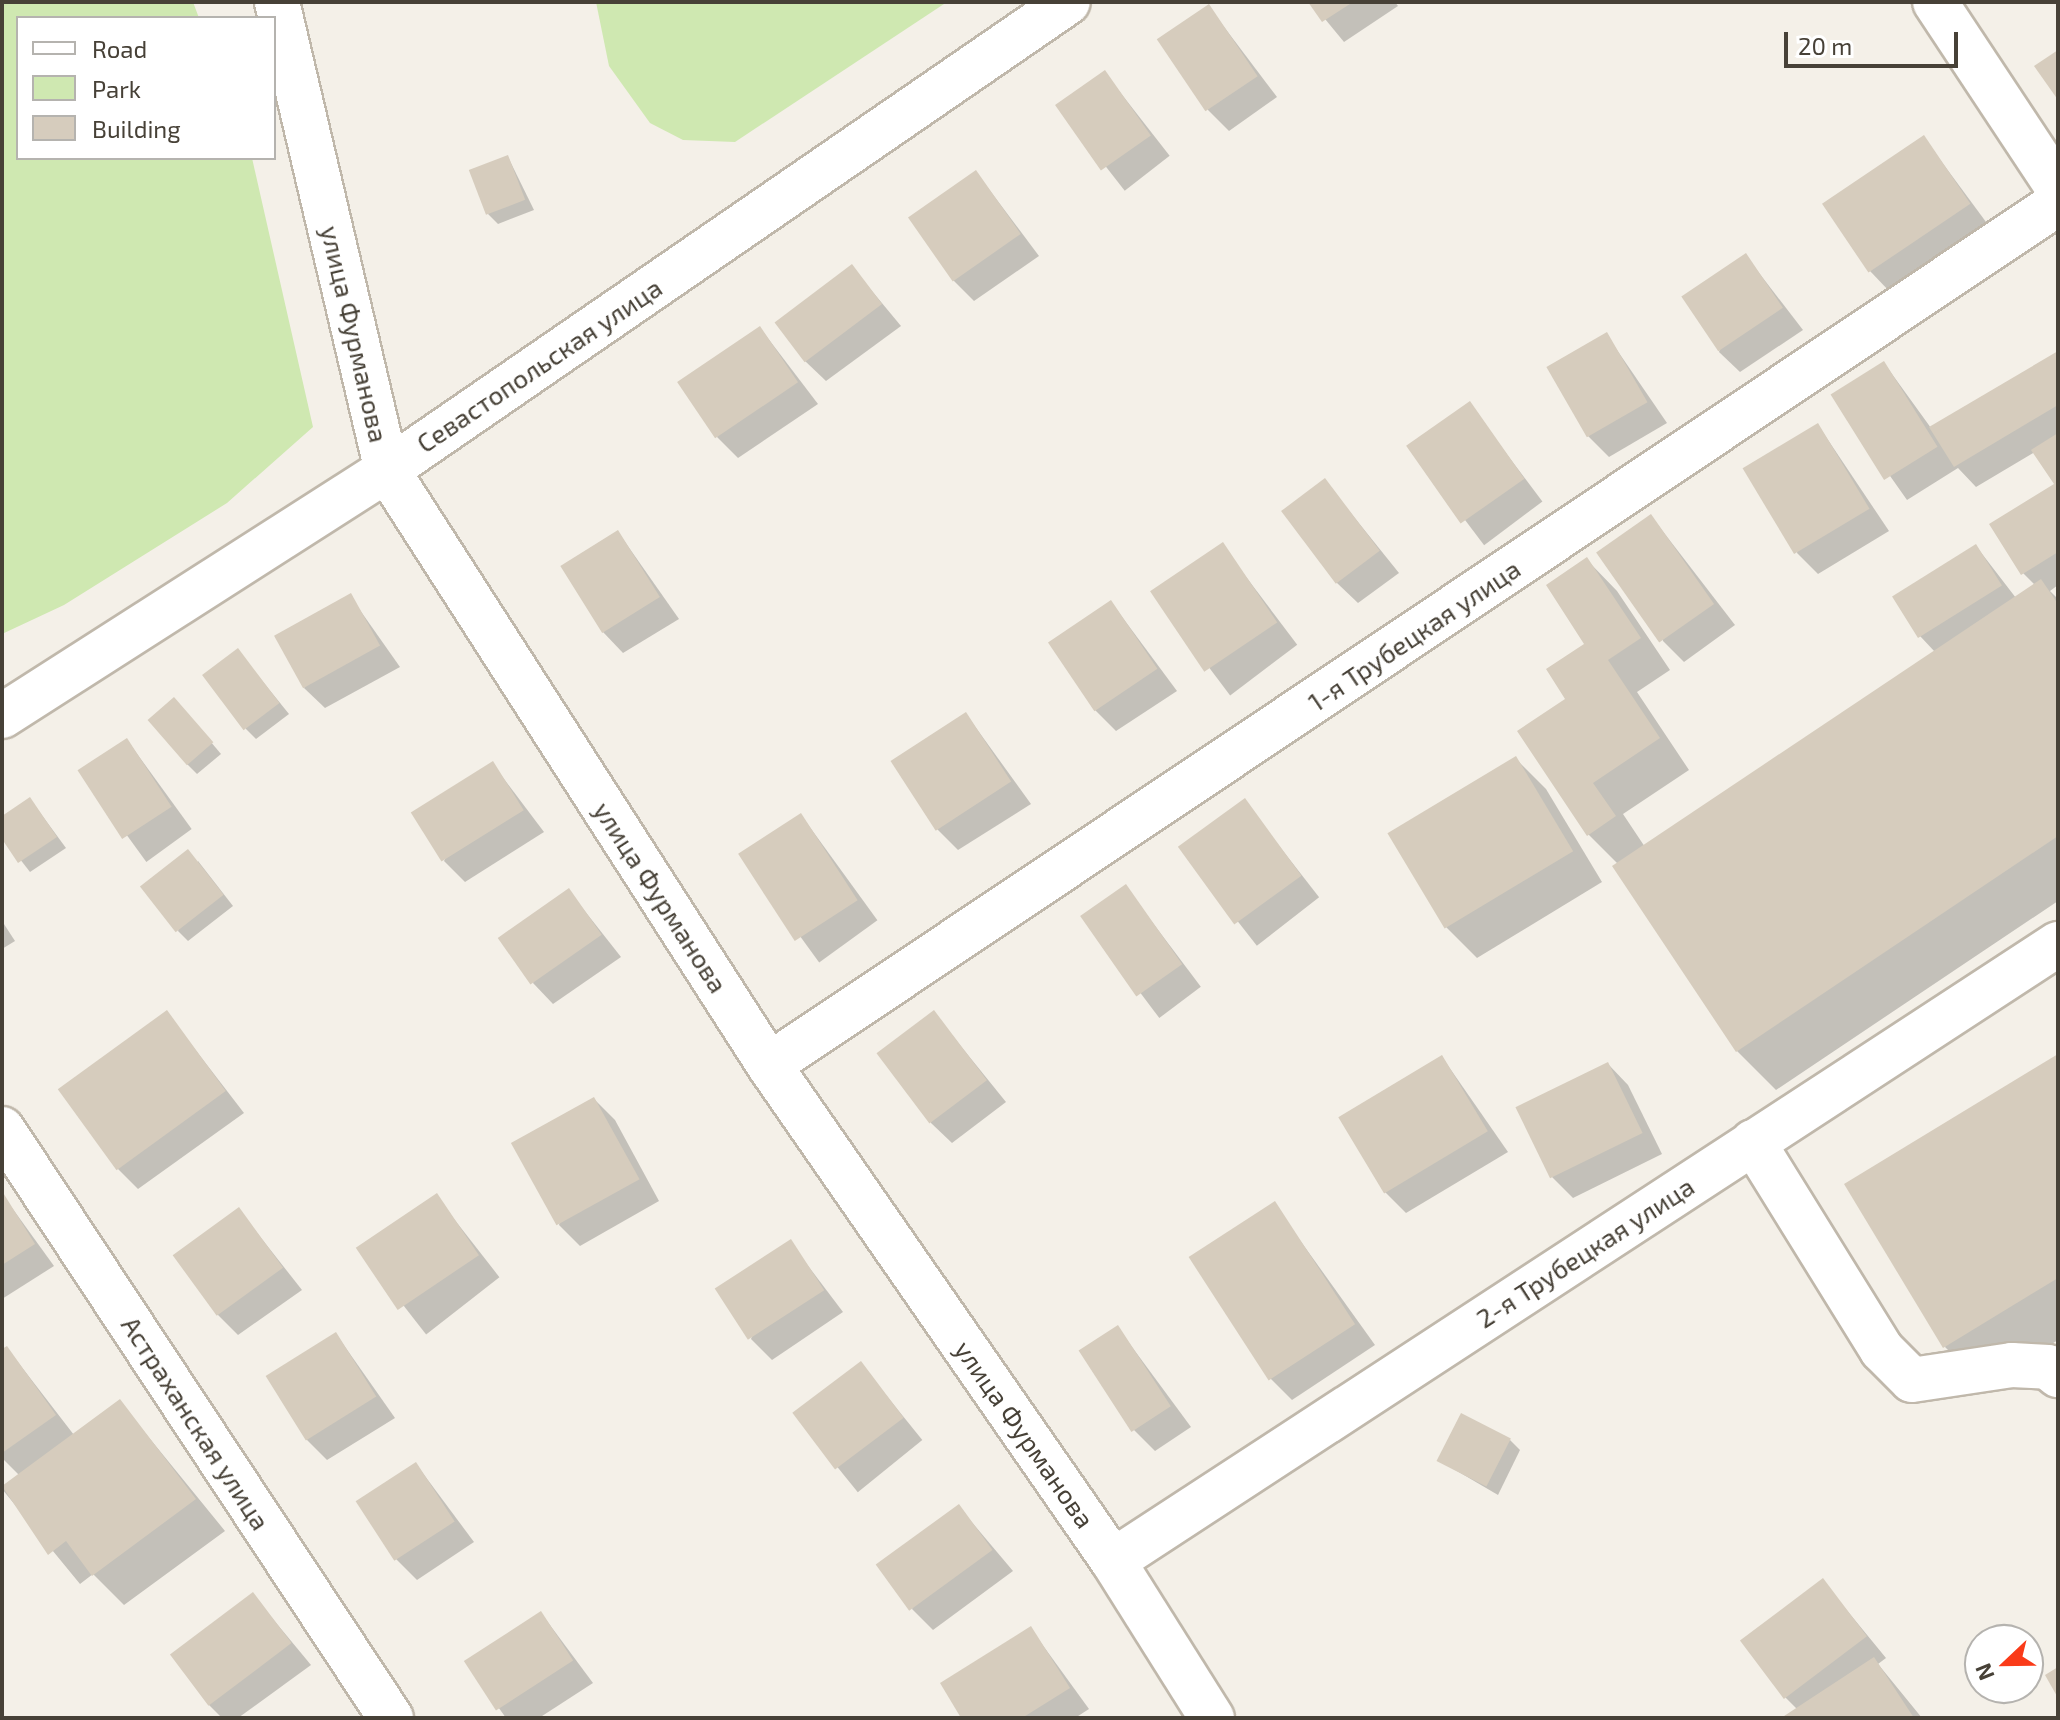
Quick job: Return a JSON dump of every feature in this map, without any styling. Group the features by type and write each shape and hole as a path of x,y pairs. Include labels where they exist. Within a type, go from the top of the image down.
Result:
{"street":[{"name":"улица Фурманова","path":"277,2 387,470 769,1065 1113,1561 1212,1718"},
{"name":"Севастопольская улица","path":"2,716 387,470 1068,2"},
{"path":"1935,2 2058,188"},
{"name":"1-я Трубецкая улица","path":"769,1065 2058,203"},
{"name":"2-я Трубецкая улица","path":"1113,1561 2058,944"},
{"name":"Астраханская улица","path":"2,1129 391,1718"},
{"path":"1753,1142 1882,1350 1912,1380 2012,1365 2048,1367 2058,1375"}],"green space":[{"path":"2,2 193,2 198,16 16,16 16,160 252,160 313,427 227,503 64,605 2,634"},
{"path":"596,2 947,2 735,142 683,140 650,123 609,66"}],"building":[{"path":"1308,2 1353,2 1322,22"},
{"path":"1209,4 1258,76 1205,111 1157,39"},
{"path":"2058,50 2058,100 2034,66"},
{"path":"1105,70 1151,136 1101,171 1055,105"},
{"path":"1924,135 1970,204 1868,273 1822,204"},
{"path":"508,155 525,200 486,215 469,170"},
{"path":"976,170 1021,234 953,282 908,218"},
{"path":"1746,253 1783,308 1718,351 1681,297"},
{"path":"852,264 882,304 805,362 775,322"},
{"path":"760,326 798,382 715,438 677,382"},
{"path":"1607,332 1648,402 1587,437 1546,367"},
{"path":"2058,351 2058,405 1954,467 1929,427"},
{"path":"1884,361 1938,447 1884,480 1831,394"},
{"path":"1470,401 1524,479 1461,524 1406,446"},
{"path":"1818,423 1870,509 1794,554 1743,468"},
{"path":"2058,433 2058,552 2021,575 1989,524 2054,484 2031,450"},
{"path":"1325,478 1380,551 1336,584 1281,511"},
{"path":"1651,514 1714,604 1659,643 1596,552"},
{"path":"618,530 660,597 602,633 560,566"},
{"path":"1223,542 1277,622 1204,672 1150,591"},
{"path":"1976,544 2002,586 1918,638 1892,596"},
{"path":"1587,557 1641,638 1608,660 1660,738 1593,783 1616,816 1587,836 1517,731 1565,699 1546,669 1584,644 1546,585"},
{"path":"2041,579 2058,604 2058,836 1736,1052 1612,866"},
{"path":"351,593 380,645 303,688 274,636"},
{"path":"1111,600 1157,669 1094,711 1048,642"},
{"path":"238,648 280,703 244,730 202,675"},
{"path":"174,697 213,742 187,765 148,720"},
{"path":"966,712 1011,782 936,831 891,761"},
{"path":"127,738 172,807 122,839 78,770"},
{"path":"1516,756 1573,851 1445,928 1387,833"},
{"path":"493,761 524,810 441,862 411,812"},
{"path":"30,797 57,837 18,863 2,839 2,816"},
{"path":"1245,798 1301,876 1234,924 1178,847"},
{"path":"801,813 858,900 795,941 738,854"},
{"path":"188,849 224,895 176,932 140,887"},
{"path":"1126,884 1182,964 1136,996 1080,916"},
{"path":"569,888 602,935 530,985 498,938"},
{"path":"167,1010 226,1091 117,1170 58,1089"},
{"path":"934,1010 987,1080 929,1124 876,1053"},
{"path":"2058,1054 2058,1278 1943,1348 1844,1184"},
{"path":"1442,1055 1488,1131 1384,1194 1338,1117"},
{"path":"1608,1062 1643,1133 1550,1178 1515,1107"},
{"path":"594,1097 640,1179 556,1225 511,1143"},
{"path":"2,1191 35,1244 2,1265"},
{"path":"437,1193 479,1255 398,1310 356,1248"},
{"path":"1275,1201 1355,1324 1269,1380 1189,1257"},
{"path":"239,1207 283,1268 217,1316 173,1255"},
{"path":"791,1239 824,1290 748,1340 715,1289"},
{"path":"1118,1325 1171,1406 1131,1432 1079,1351"},
{"path":"336,1332 376,1396 306,1440 266,1376"},
{"path":"7,1346 56,1415 2,1453 2,1349"},
{"path":"861,1361 904,1418 835,1469 792,1413"},
{"path":"120,1399 196,1499 92,1576 66,1541 48,1555 2,1486"},
{"path":"1461,1413 1511,1438 1486,1487 1436,1461"},
{"path":"416,1462 455,1522 394,1561 356,1501"},
{"path":"959,1504 993,1550 909,1611 876,1565"},
{"path":"1823,1578 1867,1636 1784,1699 1740,1641"},
{"path":"253,1592 292,1643 208,1706 170,1655"},
{"path":"541,1611 573,1660 496,1711 464,1661"},
{"path":"1031,1626 1070,1688 1022,1718 961,1718 940,1683"},
{"path":"1874,1657 1914,1718 1781,1718"},
{"path":"2058,1667 2058,1698 2045,1675"}]}
